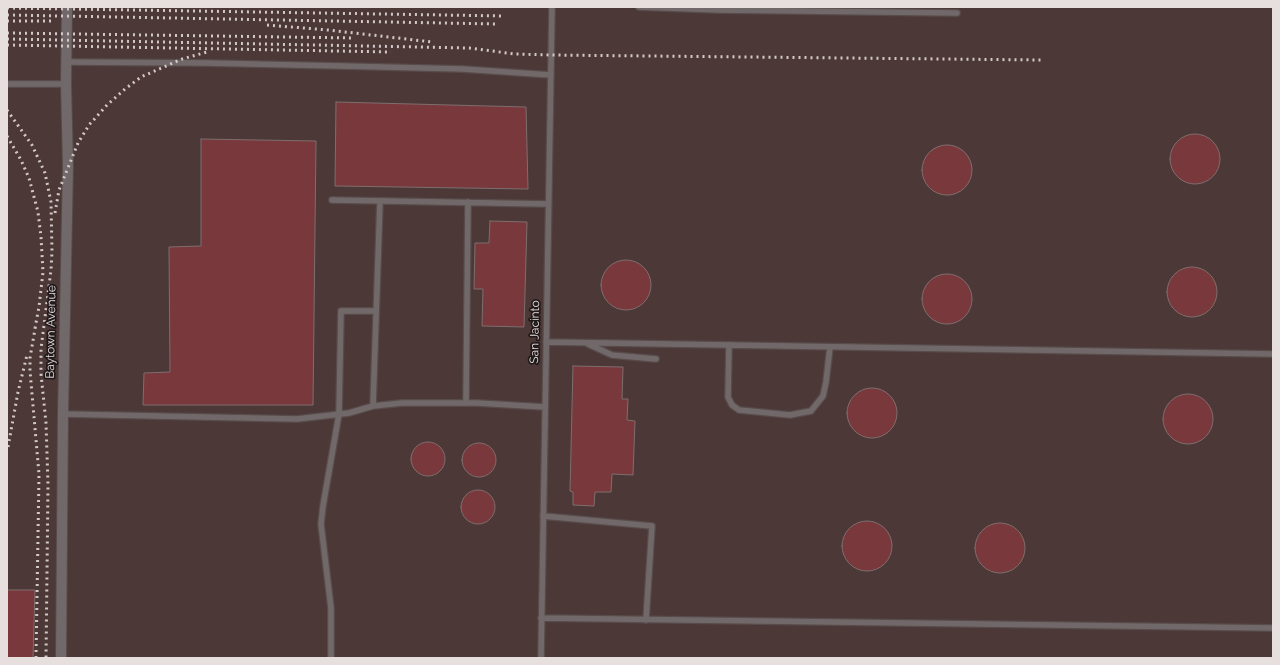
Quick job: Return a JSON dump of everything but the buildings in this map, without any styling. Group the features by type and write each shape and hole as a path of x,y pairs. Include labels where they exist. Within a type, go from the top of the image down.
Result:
{"street":[{"name":"Baytown Avenue","path":"61,658 63,414 68,166 66,84 67,7"}],"lane":[{"name":"San Jacinto","path":"541,658 552,7"},
{"path":"639,7 720,10 957,13"},
{"path":"66,62 358,66 463,69 551,75"},
{"path":"7,84 66,84"},
{"path":"332,200 548,204"},
{"path":"373,406 380,201"},
{"path":"466,403 468,202"},
{"path":"331,658 331,608 321,524 339,414 341,311 376,312"},
{"path":"546,342 1273,354"},
{"path":"586,343 612,355 656,359"},
{"path":"729,345 728,397 732,405 739,410 790,415 811,411 822,396 826,382 830,347"},
{"path":"63,414 297,419 349,413 373,406 402,403 466,403 545,407"},
{"path":"543,516 652,526 646,620"},
{"path":"541,618 1273,628"}],"shaded area":[{"path":"7,7 1273,7 1273,658 7,658"}],"railway":[{"path":"7,8 505,16"},
{"path":"7,15 497,24"},
{"path":"7,21 55,21"},
{"path":"267,25 328,30 432,42"},
{"path":"7,33 355,38"},
{"path":"7,39 469,48 515,54 551,55 1041,60"},
{"path":"7,45 391,52"},
{"path":"55,213 59,190 78,143 89,125 107,105 141,77 182,59 207,52"},
{"path":"7,110 32,145 45,173 51,202 51,270 41,349 41,374 46,423 48,485 46,658"},
{"path":"7,136 21,160 29,178 38,212 43,272 35,328"},
{"path":"36,323 30,358 30,371 39,474 36,658"},
{"path":"8,447 18,392 27,355"}]}
